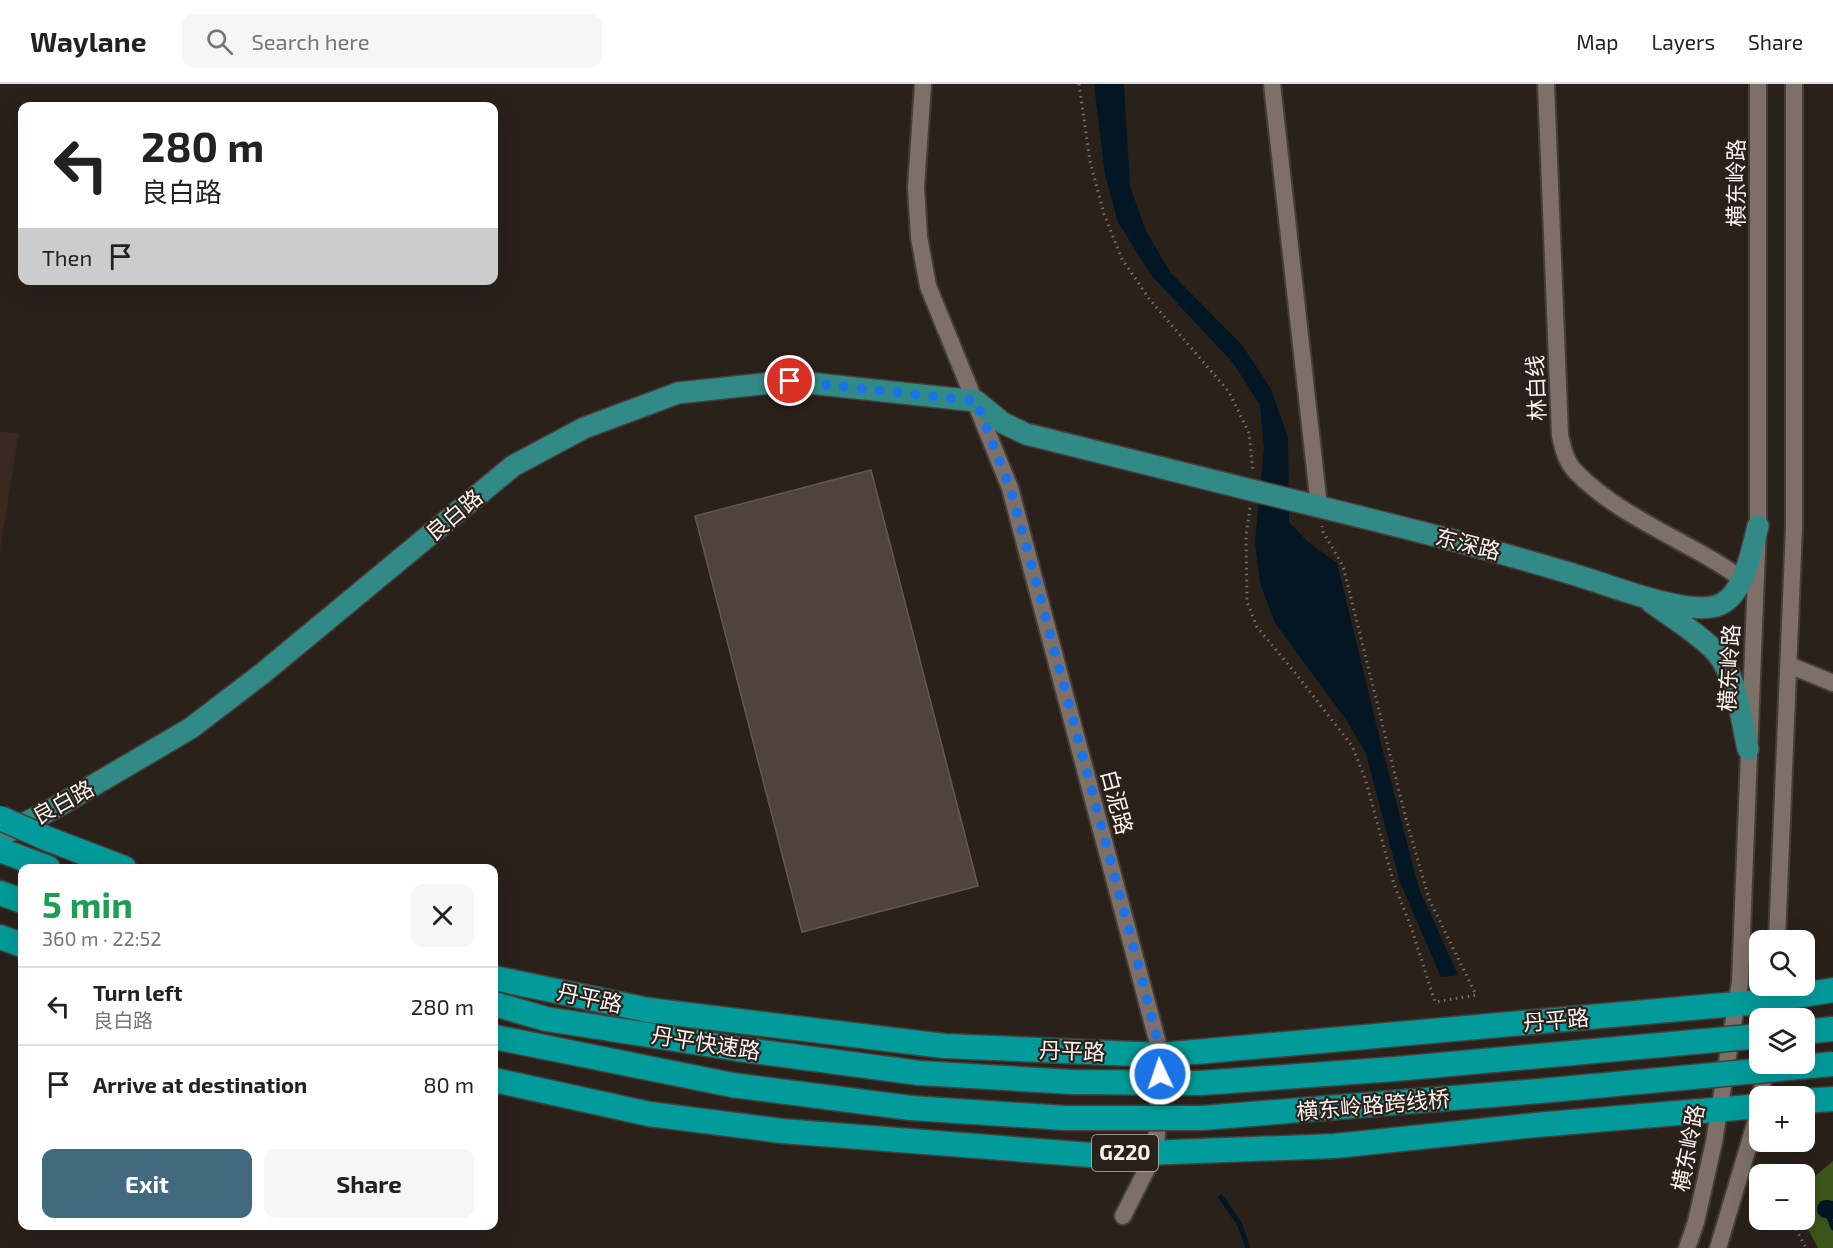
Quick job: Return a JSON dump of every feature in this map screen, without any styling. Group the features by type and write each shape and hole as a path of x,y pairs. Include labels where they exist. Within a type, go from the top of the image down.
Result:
{"highway":[{"path":"0,818 114,864"},
{"path":"7,853 37,864"},
{"path":"0,893 18,900"},
{"path":"0,937 18,944"},
{"name":"丹平路","path":"498,979 648,1010 933,1044 1161,1055 1773,1001 1833,990"},
{"name":"丹平快速路","path":"498,1005 546,1018 738,1049 919,1073"},
{"path":"1815,1031 1833,1029"},
{"name":"横东岭路跨线桥","path":"919,1073 1072,1082 1202,1083 1419,1067 1749,1037"},
{"name":"丹平快速路","path":"498,1038 732,1085 911,1108"},
{"name":"横东岭路跨线桥","path":"911,1108 1066,1118 1202,1118 1540,1091 1833,1064"},
{"name":"G220","path":"498,1081 649,1114 782,1131 1091,1155 1335,1146 1536,1125 1749,1107"},
{"path":"1815,1100 1833,1099"}],"main road":[{"name":"良白路","path":"0,836 60,805 191,728 263,673 513,466 584,428 678,393 790,381 976,401"},
{"path":"976,401 1003,423 1026,435 1253,491"},
{"name":"东深路","path":"1253,491 1512,556 1672,604 1703,609 1721,604 1748,584 1747,568 1758,526"},
{"name":"东深路","path":"1640,595 1712,647 1725,666 1733,684 1748,749"}],"street":[{"name":"白泥路","path":"923,84 916,187 919,237 928,286 1010,488 1161,1055 1156,1152 1123,1216"},
{"path":"1272,84 1319,506"},
{"name":"林白线","path":"1546,84 1560,435 1564,455 1576,472 1613,503 1748,584"},
{"name":"横东岭路","path":"1758,84 1758,526"},
{"path":"1777,930 1794,515 1794,84"},
{"name":"横东岭路","path":"1687,1248 1714,1142 1740,981 1748,749 1748,584"},
{"path":"1789,665 1833,683"},
{"path":"1718,1248 1749,1143"}],"path":[{"path":"1079,84 1090,161 1104,214 1122,259 1150,300 1229,392 1249,433 1253,491 1246,536 1245,570 1247,602 1257,627 1352,746 1365,778 1394,884 1411,927 1435,1002 1476,995 1428,899 1343,566 1323,532 1319,506"},
{"path":"1797,1230 1806,1248"}],"shaded area":[{"path":"0,432 19,433 0,550"}],"green space":[{"path":"1833,1161 1833,1248 1818,1248 1808,1230 1815,1230 1815,1176"}],"water":[{"path":"1094,84 1124,84 1130,186 1146,231 1170,272 1242,345 1271,389 1288,438 1289,522 1308,542 1337,563 1419,889 1458,975 1441,977 1400,882 1366,754 1347,721 1275,623 1260,583 1255,542 1264,448 1260,405 1233,363 1151,275 1118,222 1105,175"}],"building":[{"path":"871,470 978,886 802,932 695,516"}],"waterway":[{"path":"1221,1197 1240,1225 1248,1248"},
{"path":"1826,1209 1833,1228"},
{"path":"1826,1209 1833,1210"}],"route":[{"path":"790,381 976,401 1010,488 1037,585 1143,983 1161,1055 1160,1074"}]}
